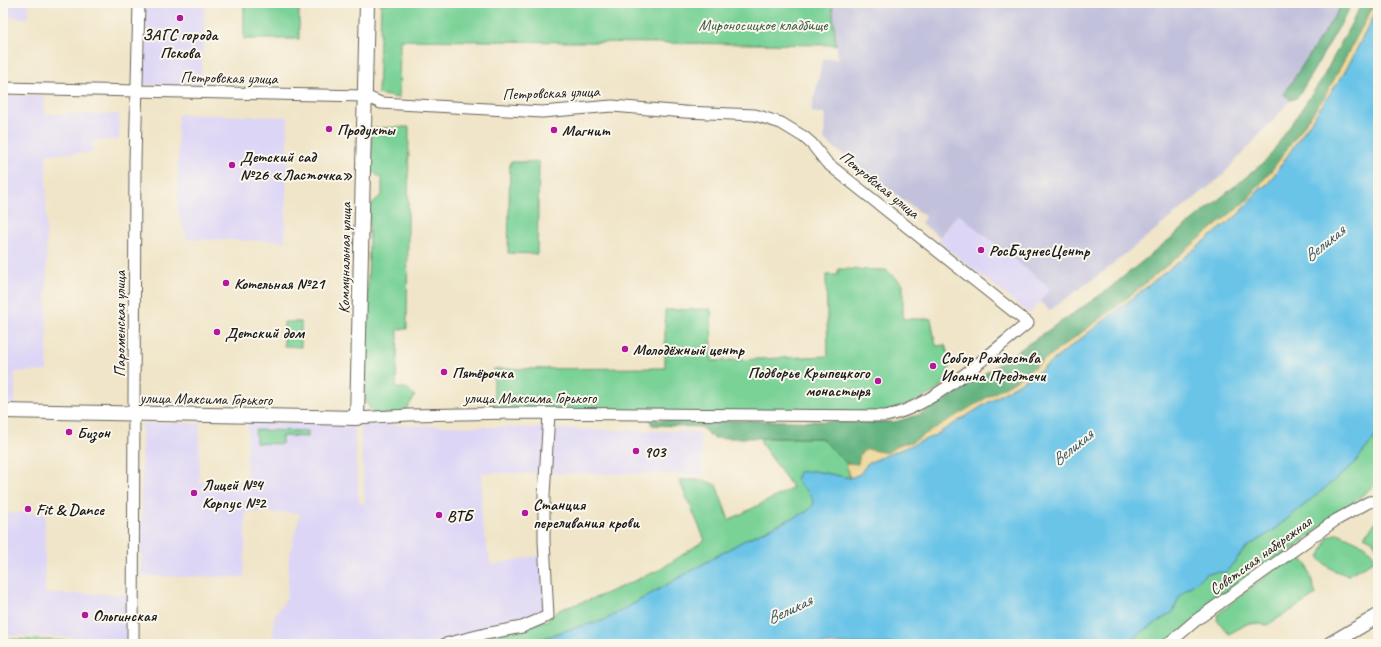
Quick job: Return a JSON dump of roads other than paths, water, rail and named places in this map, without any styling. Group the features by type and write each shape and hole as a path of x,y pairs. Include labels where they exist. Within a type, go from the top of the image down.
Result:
{"main road":[{"name":"Коммунальная улица","path":"357,418 366,3"},
{"name":"улица Максима Горького","path":"3,411 357,418"},
{"path":"1330,644 1378,616"}],"street":[{"name":"Пароменская улица","path":"133,644 135,161 139,3"},
{"name":"Петровская улица","path":"3,88 365,96 381,103 488,110 542,112 612,106 755,115 781,123 804,137 812,144 827,163 1028,323"},
{"name":"улица Максима Горького","path":"357,418 409,415 549,414 885,416 914,407 934,396 1028,323"},
{"path":"445,644 522,627 548,616 544,541 544,495 549,414"},
{"name":"Советская набережная","path":"1168,644 1195,621 1336,520 1369,502 1377,501"}],"water":[{"name":"Великая","path":"1378,8 1378,433 1353,465 1271,532 1246,548 1226,572 1207,573 1180,595 1173,612 1123,644 528,644 570,629 605,620 745,540 808,511 814,504 810,494 796,480 799,472 814,471 850,478 860,474 868,463 934,436 1041,370 1238,215 1260,189 1268,184 1345,72"}],"place":[{"name":"ЗАГС города Пскова","path":"180,18"},
{"name":"Продукты","path":"329,129"},
{"name":"Магнит","path":"554,130"},
{"name":"Детский сад №26 «Ласточка»","path":"232,165"},
{"name":"РосБизнесЦентр","path":"981,250"},
{"name":"Котельная №21","path":"226,283"},
{"name":"Детский дом","path":"217,332"},
{"name":"Молодёжный центр","path":"625,349"},
{"name":"Собор Рождества Иоанна Предтечи","path":"933,366"},
{"name":"Пятёрочка","path":"444,372"},
{"name":"Подворье Крыпецкого монастыря","path":"878,381"},
{"name":"Бизон","path":"69,432"},
{"name":"903","path":"636,451"},
{"name":"Лицей №4 Корпус №2","path":"194,493"},
{"name":"Fit & Dance","path":"28,509"},
{"name":"Станция переливания крови","path":"525,513"},
{"name":"ВТБ","path":"439,515"},
{"name":"Ольгинская","path":"85,615"}],"park label":[{"name":"Мироносицкое кладбище","path":"763,24"}]}
